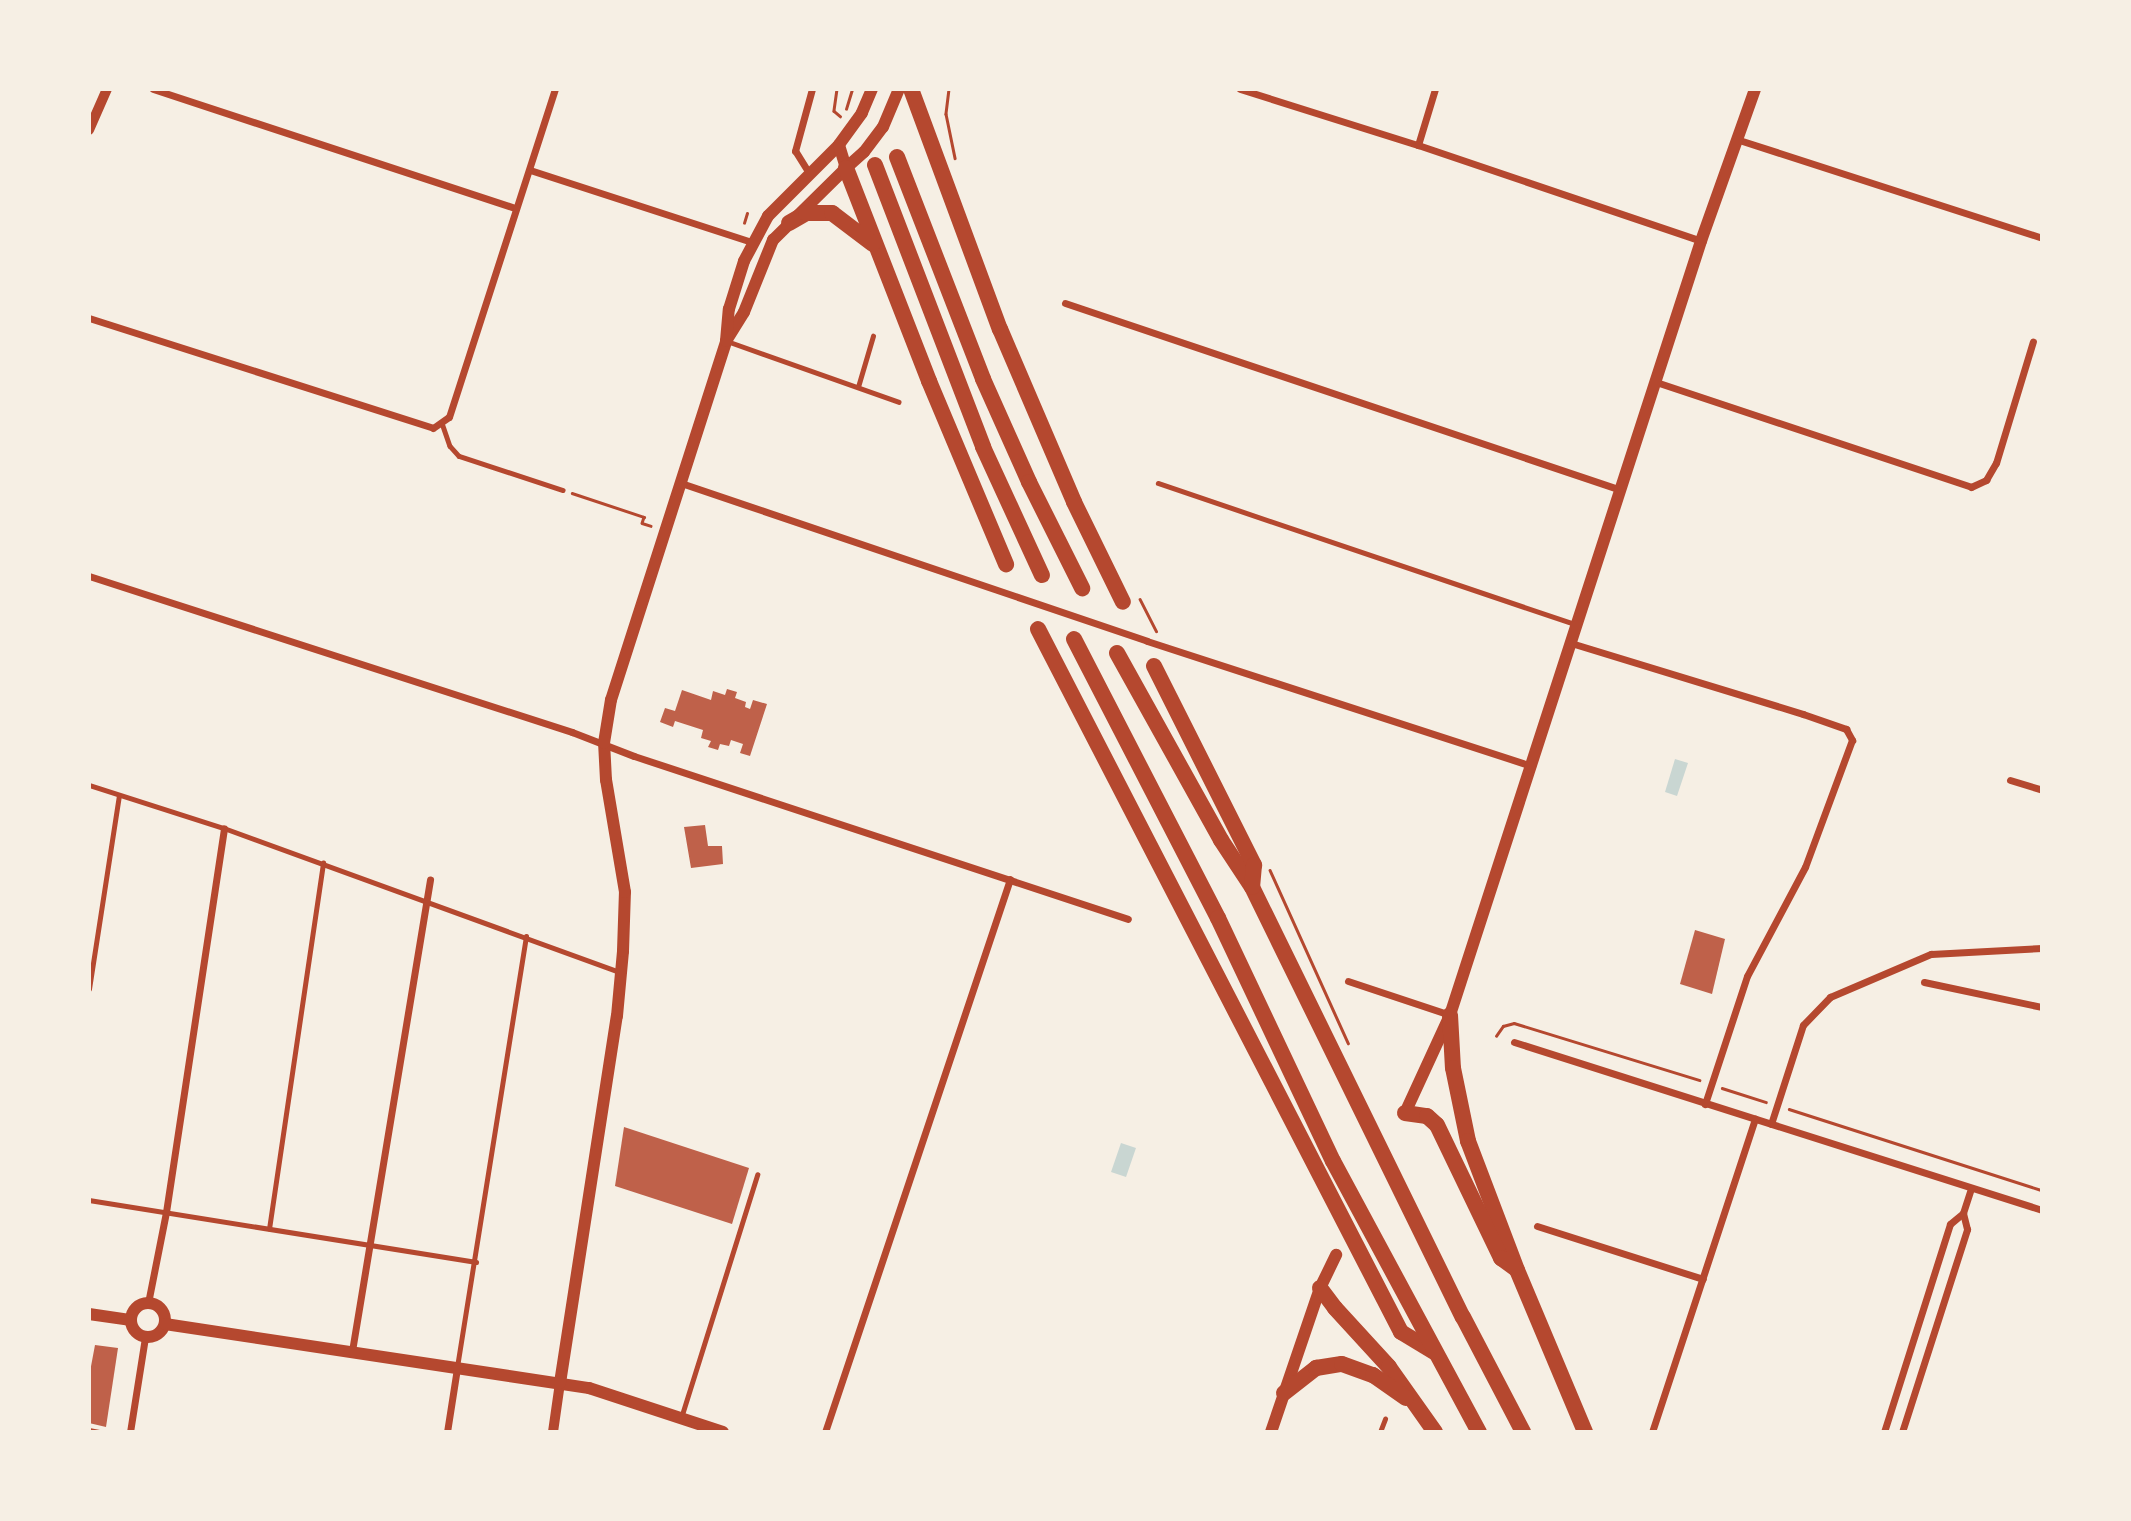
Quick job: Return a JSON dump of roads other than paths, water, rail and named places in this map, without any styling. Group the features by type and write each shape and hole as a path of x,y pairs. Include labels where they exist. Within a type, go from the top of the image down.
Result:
{"highway":[{"path":"911,89 1000,329 1074,502 1123,602"},
{"path":"897,157 983,379 1029,482 1082,587"},
{"path":"875,165 983,447 1042,575"},
{"path":"846,168 875,246 1006,564"},
{"path":"789,223 811,212 832,214 875,246"},
{"path":"1038,629 1401,1332 1434,1352"},
{"path":"1074,639 1218,918 1333,1161 1375,1234 1434,1352 1479,1432"},
{"path":"1117,653 1216,830 1252,887 1523,1432"},
{"path":"1154,666 1254,865 1252,887"},
{"path":"1450,1015 1453,1068 1462,1122 1517,1270 1586,1432"},
{"path":"1405,1113 1423,1114 1437,1125 1501,1258 1517,1270"},
{"path":"1320,1288 1389,1367 1434,1432"},
{"path":"1284,1393 1316,1368 1342,1364 1373,1375 1417,1405"}],"main road":[{"path":"864,89 866,105"},
{"path":"560,1383 617,1016 621,973 625,892 606,780 604,743 611,700 726,341 729,309 752,242 768,216 839,145 866,105 872,89"},
{"path":"726,341 744,312 768,248 789,223 864,152 883,127 899,89"},
{"path":"1405,1113 1450,1015 1701,241 1735,138 1755,89"},
{"path":"839,145 846,168"},
{"path":"752,242 768,248"},
{"path":"1271,1432 1320,1288 1336,1255"},
{"path":"148,1303 161,1310 164,1324 160,1333 145,1337 133,1329 130,1320 134,1310 148,1303"},
{"path":"89,1314 130,1320"},
{"path":"164,1324 589,1388 681,1419 692,1427 723,1432"}],"street":[{"path":"89,130 107,89"},
{"path":"153,89 516,208"},
{"path":"89,318 433,428 449,417 555,89"},
{"path":"809,173 795,151 812,89"},
{"path":"1240,89 1418,145 1701,241"},
{"path":"1418,145 1435,89"},
{"path":"1735,138 2042,238"},
{"path":"530,170 752,242"},
{"path":"1065,303 1622,490"},
{"path":"1656,382 1961,485 1979,485 1986,480 1996,463 2033,341"},
{"path":"681,483 1194,656 1532,766"},
{"path":"89,576 604,743 635,756 1128,919"},
{"path":"1571,643 1846,729 1852,740 1804,867 1746,976 1705,1104"},
{"path":"2010,780 2042,790"},
{"path":"148,1303 166,1212 224,828"},
{"path":"352,1351 430,879"},
{"path":"825,1430 1010,879"},
{"path":"1771,1124 1803,1026 1830,997 1931,954 2042,948"},
{"path":"1349,981 1450,1015"},
{"path":"1924,982 2042,1007"},
{"path":"1514,1042 2042,1210"},
{"path":"1652,1432 1755,1119"},
{"path":"1902,1432 1966,1229 1963,1213 1971,1188"},
{"path":"1884,1432 1950,1224 1963,1213"},
{"path":"1537,1226 1703,1279"},
{"path":"130,1432 145,1337"},
{"path":"447,1432 457,1368"},
{"path":"553,1432 560,1383"}],"lane":[{"path":"858,387 873,336"},
{"path":"726,341 899,402"},
{"path":"441,422 450,446 459,456 562,489"},
{"path":"1158,483 1578,624"},
{"path":"89,785 224,828 621,973"},
{"path":"89,989 119,796"},
{"path":"269,1229 323,863"},
{"path":"457,1368 477,1262 526,937"},
{"path":"681,1419 757,1175"},
{"path":"89,1200 477,1262"},
{"path":"1380,1432 1385,1419"},
{"path":"89,1430 99,1432"}]}
